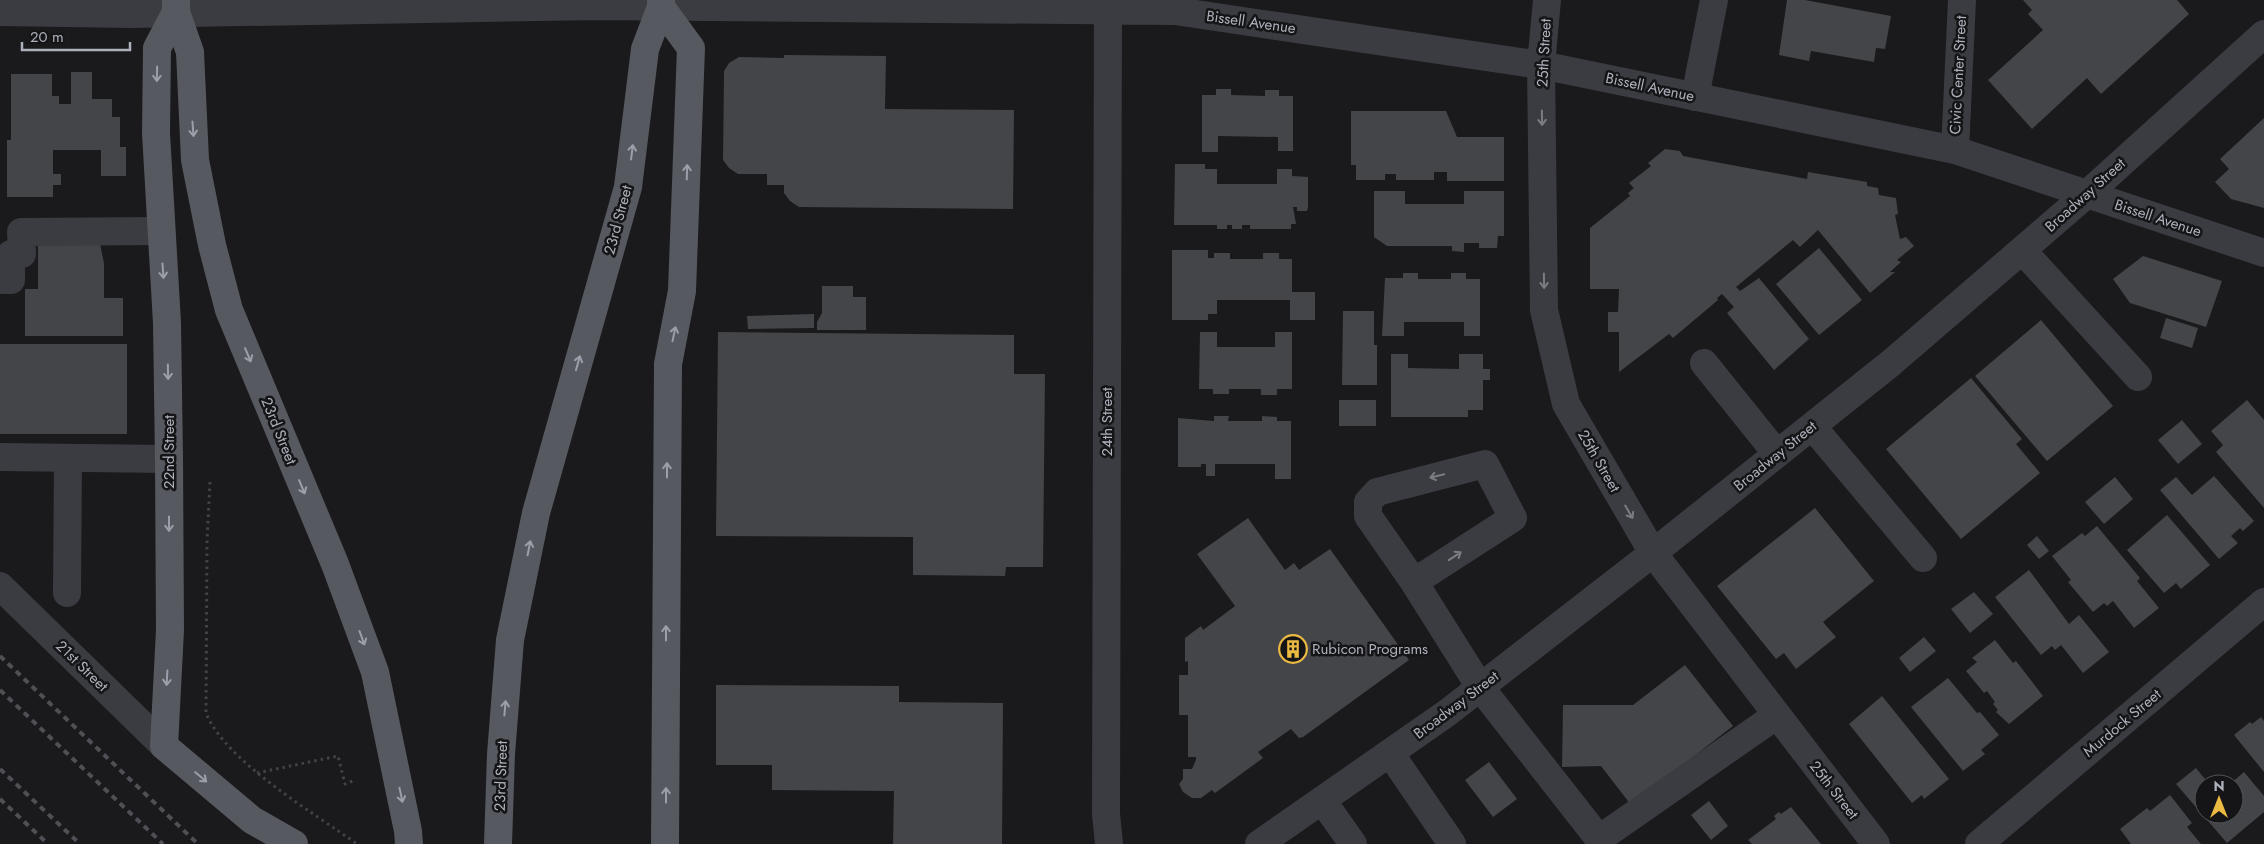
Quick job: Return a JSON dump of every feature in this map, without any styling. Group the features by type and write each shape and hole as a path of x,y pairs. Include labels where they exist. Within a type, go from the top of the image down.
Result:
{"main road":[{"name":"23rd Street","path":"498,844 501,754 510,640 536,513 628,187 645,49 661,4"},
{"path":"661,4 690,48 682,291 668,364 665,844"},
{"name":"23rd Street","path":"176,6 190,52 195,160 212,245 229,310 334,564 374,672 408,830 409,844"},
{"name":"22nd Street","path":"164,746 170,630 169,459 167,323 160,231 156,133 158,48 176,6"},
{"path":"164,746 252,820 294,844"}],"street":[{"name":"25th Street","path":"1547,0 1541,65 1544,310 1566,404 1653,554 1876,844"},
{"path":"1695,97 1714,0"},
{"name":"Civic Center Street","path":"1954,150 1962,0"},
{"name":"Bissell Avenue","path":"0,12 176,6 661,4 1108,5 1175,11 1541,65 1954,150 2264,253"},
{"name":"24th Street","path":"1108,5 1106,814 1109,844"},
{"name":"Broadway Street","path":"1260,844 1480,687 1653,554 1778,454 1891,363 2086,195 2262,38"},
{"path":"0,280 11,280 10,254 22,254 21,232 160,231"},
{"path":"2022,250 2138,378"},
{"path":"1704,363 1778,454"},
{"path":"1812,426 1924,558"},
{"path":"0,457 169,459"},
{"path":"66,593 68,458"},
{"path":"1414,582 1513,518 1484,464 1377,492 1368,502 1368,516 1414,582 1480,687 1600,840 1776,715"},
{"name":"21st Street","path":"0,586 164,746"},
{"name":"Murdock Street","path":"1979,844 2264,602"},
{"path":"1390,753 1452,844"},
{"path":"1322,800 1353,844"}],"path":[{"path":"210,482 207,540 206,713 212,728 257,773 357,844"},
{"path":"257,773 338,756 345,784 355,780"}],"building":[{"path":"1787,0 1805,0 1891,16 1885,49 1876,48 1874,62 1811,51 1809,61 1779,55"},
{"path":"2023,0 2177,0 2189,14 2101,94 2087,78 2032,129 1988,80 2043,30 2028,14 2032,10"},
{"path":"784,55 886,56 885,109 1014,110 1013,209 799,207 790,201 784,193 784,185 767,185 767,174 738,174 729,168 723,160 724,71 729,63 739,57 784,58"},
{"path":"71,72 92,72 92,99 112,99 112,117 120,117 120,147 126,147 126,176 101,176 101,150 53,150 53,174 61,174 61,185 53,185 53,197 7,197 7,140 11,140 11,74 52,74 52,96 59,96 59,104 71,104"},
{"path":"1216,89 1231,89 1231,95 1265,96 1265,90 1279,90 1279,96 1293,96 1293,151 1278,151 1278,137 1218,136 1218,152 1202,152 1202,95 1216,95"},
{"path":"1351,111 1446,111 1457,137 1504,137 1504,181 1447,181 1447,172 1434,172 1434,180 1396,180 1396,174 1385,174 1385,180 1356,180 1356,165 1351,165"},
{"path":"2264,118 2264,208 2231,199 2215,182 2229,169 2220,159"},
{"path":"1665,149 1680,151 1683,156 1807,179 1808,172 1867,182 1867,186 1878,188 1879,195 1896,198 1898,214 1895,215 1900,239 1906,237 1914,246 1897,260 1901,262 1890,272 1895,272 1870,293 1818,230 1800,247 1793,240 1736,287 1740,291 1759,278 1809,339 1774,370 1727,313 1734,307 1722,294 1717,298 1718,300 1673,338 1669,334 1619,372 1619,332 1608,332 1608,312 1618,312 1619,289 1590,289 1590,228 1630,196 1628,193 1634,188 1629,183 1651,166 1648,163"},
{"path":"1175,164 1205,164 1205,169 1217,169 1217,184 1277,184 1277,169 1292,169 1292,176 1308,177 1307,211 1297,211 1297,207 1293,207 1296,224 1291,224 1291,229 1250,229 1250,225 1242,225 1242,229 1232,229 1232,225 1227,225 1227,229 1217,229 1217,225 1174,225"},
{"path":"1374,191 1405,191 1405,204 1464,204 1464,191 1504,191 1504,236 1498,236 1497,248 1479,248 1479,243 1464,243 1464,252 1452,251 1452,246 1387,246 1374,237"},
{"path":"38,243 100,244 104,263 104,298 123,298 123,336 25,336 25,289 38,289"},
{"path":"1819,248 1862,300 1819,335 1776,284"},
{"path":"1172,250 1208,250 1208,258 1214,258 1214,253 1230,253 1230,259 1263,259 1263,253 1279,253 1279,259 1292,259 1292,292 1315,292 1315,320 1290,320 1290,300 1217,300 1217,314 1208,314 1208,320 1172,320"},
{"path":"2143,256 2222,281 2206,327 2130,303 2113,279"},
{"path":"1403,273 1418,273 1418,279 1451,279 1451,273 1466,273 1466,279 1480,279 1480,336 1464,336 1464,322 1404,322 1404,336 1382,336 1385,278 1403,278"},
{"path":"822,286 853,286 853,297 866,297 866,330 817,330 817,322 822,313"},
{"path":"1343,311 1374,311 1374,345 1377,345 1377,385 1342,385"},
{"path":"814,314 814,328 748,329 747,316"},
{"path":"2166,318 2198,328 2192,348 2160,338"},
{"path":"2041,320 2113,406 2047,461 1975,376"},
{"path":"718,332 1014,335 1014,374 1045,374 1043,567 1006,567 1005,576 913,575 913,537 716,536"},
{"path":"1200,332 1217,332 1217,347 1275,347 1275,332 1292,332 1292,389 1277,389 1277,395 1261,395 1261,389 1229,389 1229,394 1213,394 1213,389 1199,389"},
{"path":"0,344 127,344 127,434 0,434"},
{"path":"1391,354 1408,354 1408,368 1459,369 1459,354 1483,354 1483,369 1490,369 1490,380 1483,380 1483,410 1468,410 1468,417 1391,417"},
{"path":"1971,378 2022,439 2016,444 2040,473 1961,539 1886,449"},
{"path":"1339,400 1376,400 1376,426 1339,426"},
{"path":"2247,400 2264,420 2264,508 2216,452 2223,445 2211,431"},
{"path":"1214,416 1229,416 1228,421 1262,421 1262,416 1277,417 1277,421 1291,421 1291,479 1275,479 1275,464 1215,464 1215,476 1206,476 1206,464 1201,464 1201,467 1178,467 1178,418 1214,421"},
{"path":"2182,420 2202,444 2178,464 2158,440"},
{"path":"2214,476 2254,521 2243,531 2240,528 2231,536 2238,543 2219,559 2160,490 2176,477 2192,495"},
{"path":"2115,477 2133,499 2104,524 2085,502"},
{"path":"1815,508 1874,581 1823,622 1836,637 1796,669 1784,653 1776,659 1717,586"},
{"path":"2167,515 2210,565 2181,589 2176,583 2164,593 2127,550"},
{"name":"Rubicon Programs","path":"1248,518 1285,570 1294,563 1299,570 1330,549 1409,660 1303,737 1299,738 1291,729 1258,752 1263,758 1215,793 1212,790 1201,798 1192,798 1183,792 1179,784 1183,779 1183,769 1192,769 1196,760 1196,757 1188,757 1188,715 1179,715 1179,675 1188,675 1188,661 1185,662 1185,638 1201,626 1203,630 1235,606 1197,554"},
{"path":"2097,526 2140,578 2137,581 2159,608 2134,628 2113,601 2107,606 2104,603 2093,612 2068,582 2071,580 2052,556 2082,533 2085,536"},
{"path":"2037,536 2049,551 2039,559 2027,545"},
{"path":"2029,570 2069,624 2079,615 2109,652 2083,673 2061,645 2055,650 2052,646 2041,655 1995,597"},
{"path":"1974,592 1993,614 1970,633 1951,609"},
{"path":"1924,637 1936,651 1910,672 1899,658"},
{"path":"1995,640 2013,663 2016,661 2043,696 2009,724 1996,712 1998,710 1993,704 1995,702 1987,691 1984,693 1966,671 1977,662 1972,658"},
{"path":"1685,665 1733,726 1631,805 1601,766 1562,767 1563,705 1633,705"},
{"path":"1948,678 1977,713 1980,712 1999,735 1981,750 1985,754 1963,771 1911,707"},
{"path":"716,685 899,686 899,702 1003,703 1002,844 893,844 894,791 772,790 772,765 716,765"},
{"path":"1882,696 1949,779 1924,799 1922,795 1912,803 1849,724"},
{"path":"2261,717 2264,721 2264,772 2234,735 2250,722 2252,724"},
{"path":"1489,762 1517,799 1493,817 1465,780"},
{"path":"2196,768 2201,774 2194,774 2194,805 2176,784"},
{"path":"2244,772 2264,796 2264,812 2227,843 2211,824 2244,824 2244,774 2242,774"},
{"path":"2170,795 2192,823 2187,827 2201,844 2131,844 2120,829 2147,808 2150,811"},
{"path":"1709,801 1728,826 1711,840 1691,815"},
{"path":"1791,807 1821,844 1752,844 1748,840 1776,819 1774,816 1779,812 1781,814"}],"railway":[{"path":"0,656 198,844"},
{"path":"0,690 163,844"},
{"path":"0,769 80,844"},
{"path":"0,799 48,844"}],"place":[{"name":"Rubicon Programs","path":"1293,649"}]}
